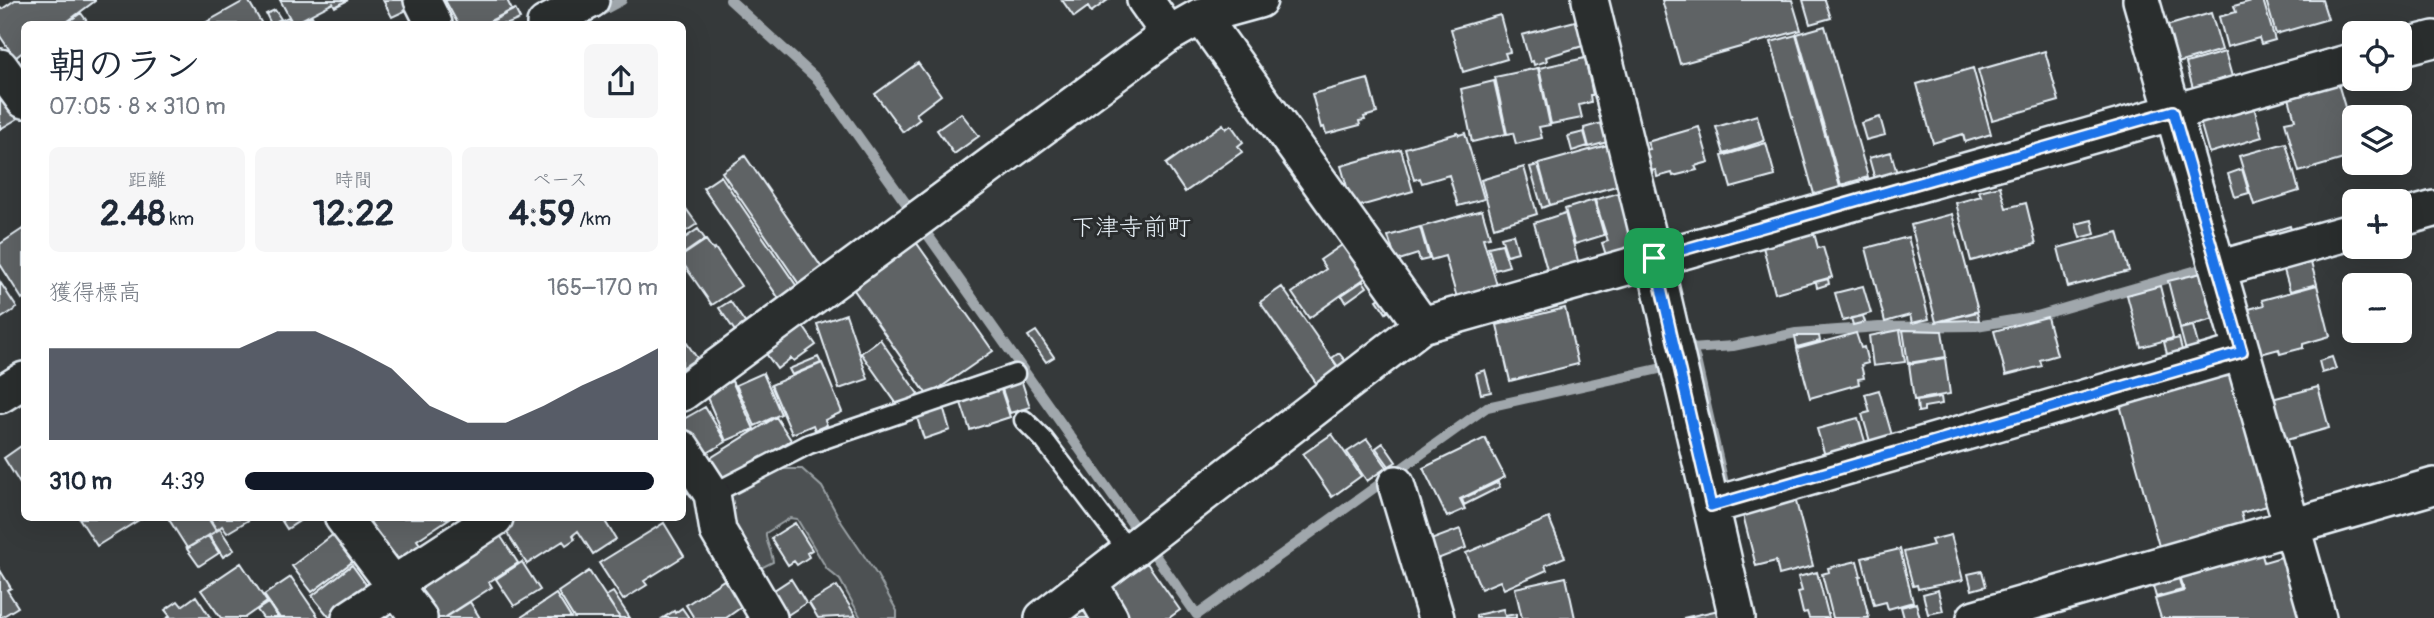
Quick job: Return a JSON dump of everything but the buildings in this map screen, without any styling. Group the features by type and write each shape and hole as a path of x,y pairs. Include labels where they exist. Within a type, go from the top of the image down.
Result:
{"street":[{"path":"422,0 432,21"},
{"path":"551,21 591,0"},
{"path":"1145,0 1169,34"},
{"path":"686,390 1169,34 1200,16 1259,0"},
{"path":"1590,0 1654,258 1737,618"},
{"path":"2141,0 2318,618"},
{"path":"1200,16 1422,325"},
{"path":"2412,45 2434,39"},
{"path":"1043,618 1422,325 2342,64"},
{"path":"0,67 21,96"},
{"path":"2412,215 2434,209"},
{"path":"2218,269 2342,234"},
{"path":"1711,506 2242,352"},
{"path":"0,395 21,382"},
{"path":"686,454 712,494 719,531 769,618"},
{"path":"1396,484 1436,618"},
{"path":"1975,618 2434,486"},
{"path":"345,521 419,618"},
{"path":"349,618 491,521"},
{"path":"1089,582 1111,618"}],"lane":[{"path":"712,494 809,444 1015,374"},
{"path":"1024,420 1044,440 1129,552"}],"shaded area":[{"path":"782,469 802,469 822,487 842,523 877,575 897,611 897,618 861,618 840,580 827,569 797,519 790,518 766,533 773,562 759,569 750,569 724,499"}],"waterway":[{"path":"594,15 622,0"},
{"path":"730,0 818,80 910,209"},
{"path":"925,231 1136,529"},
{"path":"1691,349 1733,346 1796,333 1879,327 1976,326 2037,316 2204,268"},
{"path":"1690,344 1725,488"},
{"path":"1152,551 1197,615 1487,407 1663,368"}],"district":[{"name":"下津寺前町","path":"1131,227"}],"route":[{"path":"2173,111 2242,352 1711,506 1654,258 2173,111"}]}
